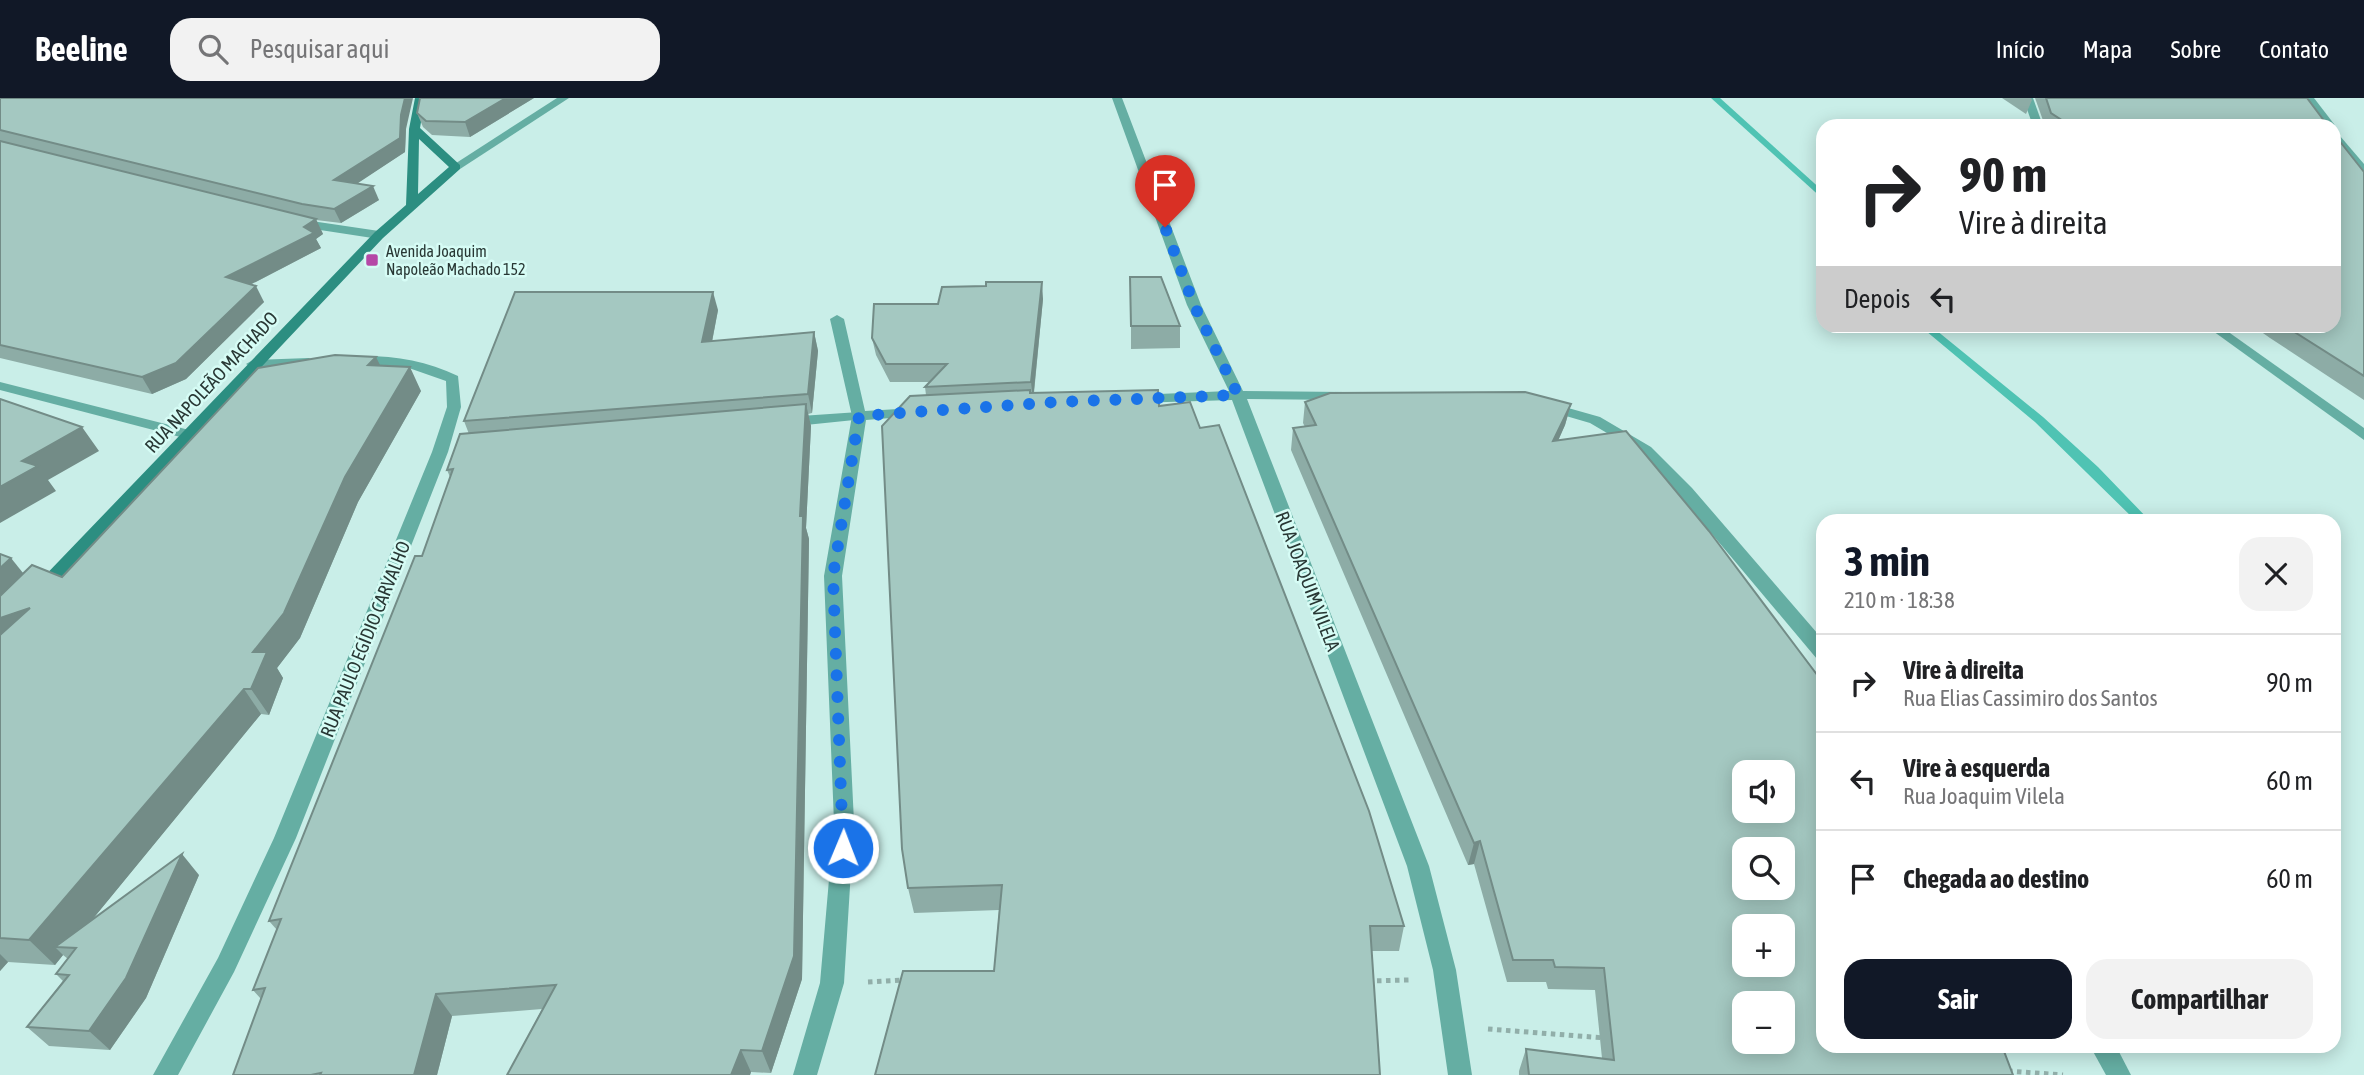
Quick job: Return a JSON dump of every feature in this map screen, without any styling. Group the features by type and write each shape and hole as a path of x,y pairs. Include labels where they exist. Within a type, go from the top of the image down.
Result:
{"main road":[{"path":"412,206 414,129 420,98"},
{"path":"414,129 456,167"},
{"name":"RUA NAPOLEÃO MACHADO","path":"30,600 61,571 253,365 379,235 456,167"}],"street":[{"path":"456,167 564,98"},
{"name":"RUA JOAQUIM VILELA","path":"1117,98 1194,305 1238,395 1418,866 1447,980 1456,1026 1460,1075"},
{"path":"2028,98 2036,119"},
{"path":"2309,98 2325,119"},
{"path":"2341,141 2364,172"},
{"path":"284,219 310,226 379,235"},
{"path":"805,1075 832,982 844,822 833,576 859,416 837,319"},
{"path":"2222,333 2364,435"},
{"name":"RUA PAULO EGÍDIO CARVALHO","path":"165,1075 226,965 285,838 447,451 454,407 453,379 411,362 369,359 253,365"},
{"path":"0,386 188,434"},
{"path":"1112,400 1238,395 1355,396"},
{"path":"1535,404 1595,420 1646,450 1686,492 1816,645"},
{"path":"765,424 925,412"},
{"path":"2106,1053 2119,1075"}],"path":[{"path":"832,982 913,980"},
{"path":"1353,981 1447,980"},
{"path":"1456,1026 1608,1038"},
{"path":"1994,1069 2063,1075"}],"building":[{"path":"0,98 405,98 400,138 334,180 373,186 334,209 302,204 0,130"},
{"path":"420,98 506,98 465,122 426,121 417,113"},
{"path":"2046,98 2307,98 2323,119 2060,119 2051,113"},
{"path":"0,141 316,219 304,227 314,233 226,277 256,286 176,363 142,377 0,345"},
{"path":"2341,143 2364,172 2364,376 2296,333 2341,333"},
{"path":"1130,277 1161,277 1180,326 1131,326"},
{"path":"986,282 1042,282 1031,382 925,387 947,364 886,364 872,338 874,304 938,304 942,287 986,286"},
{"path":"515,292 713,292 702,342 814,332 808,394 464,421"},
{"path":"335,355 376,357 368,365 410,367 345,477 284,613 253,652 267,652 251,689 244,689 29,940 0,938 0,635 30,608 0,618 0,596 32,565 62,577 258,368"},
{"path":"1030,390 1030,393 1158,390 1159,406 1190,402 1200,428 1219,425 1369,811 1404,926 1370,926 1380,1075 875,1075 903,971 994,971 1002,885 908,888 902,849 882,426 910,396"},
{"path":"1525,392 1571,404 1553,441 1626,431 1709,531 1816,673 1816,1053 2005,1053 2013,1075 1529,1075 1526,1049 1614,1060 1604,968 1555,967 1553,960 1513,960 1480,841 1474,843 1293,428 1316,425 1305,402 1330,393"},
{"path":"0,399 82,427 22,461 38,466 0,487"},
{"path":"806,404 800,516 803,516 794,956 762,1051 741,1050 731,1075 507,1075 556,985 436,994 414,1075 233,1075 265,988 253,990 281,919 269,921 415,556 422,556 453,469 447,470 460,434"},
{"path":"0,554 11,558 0,568"},
{"path":"182,854 126,978 89,1031 27,1027 69,975 56,974 76,948 55,947"}],"waterway":[{"path":"1715,98 1816,190"},
{"path":"1934,333 2039,419 2137,514"}],"place":[{"name":"Avenida Joaquim Napoleão Machado 152","path":"372,260"}],"route":[{"path":"843,848 833,576 859,416 1056,402 1238,395 1194,305 1165,227"}]}
